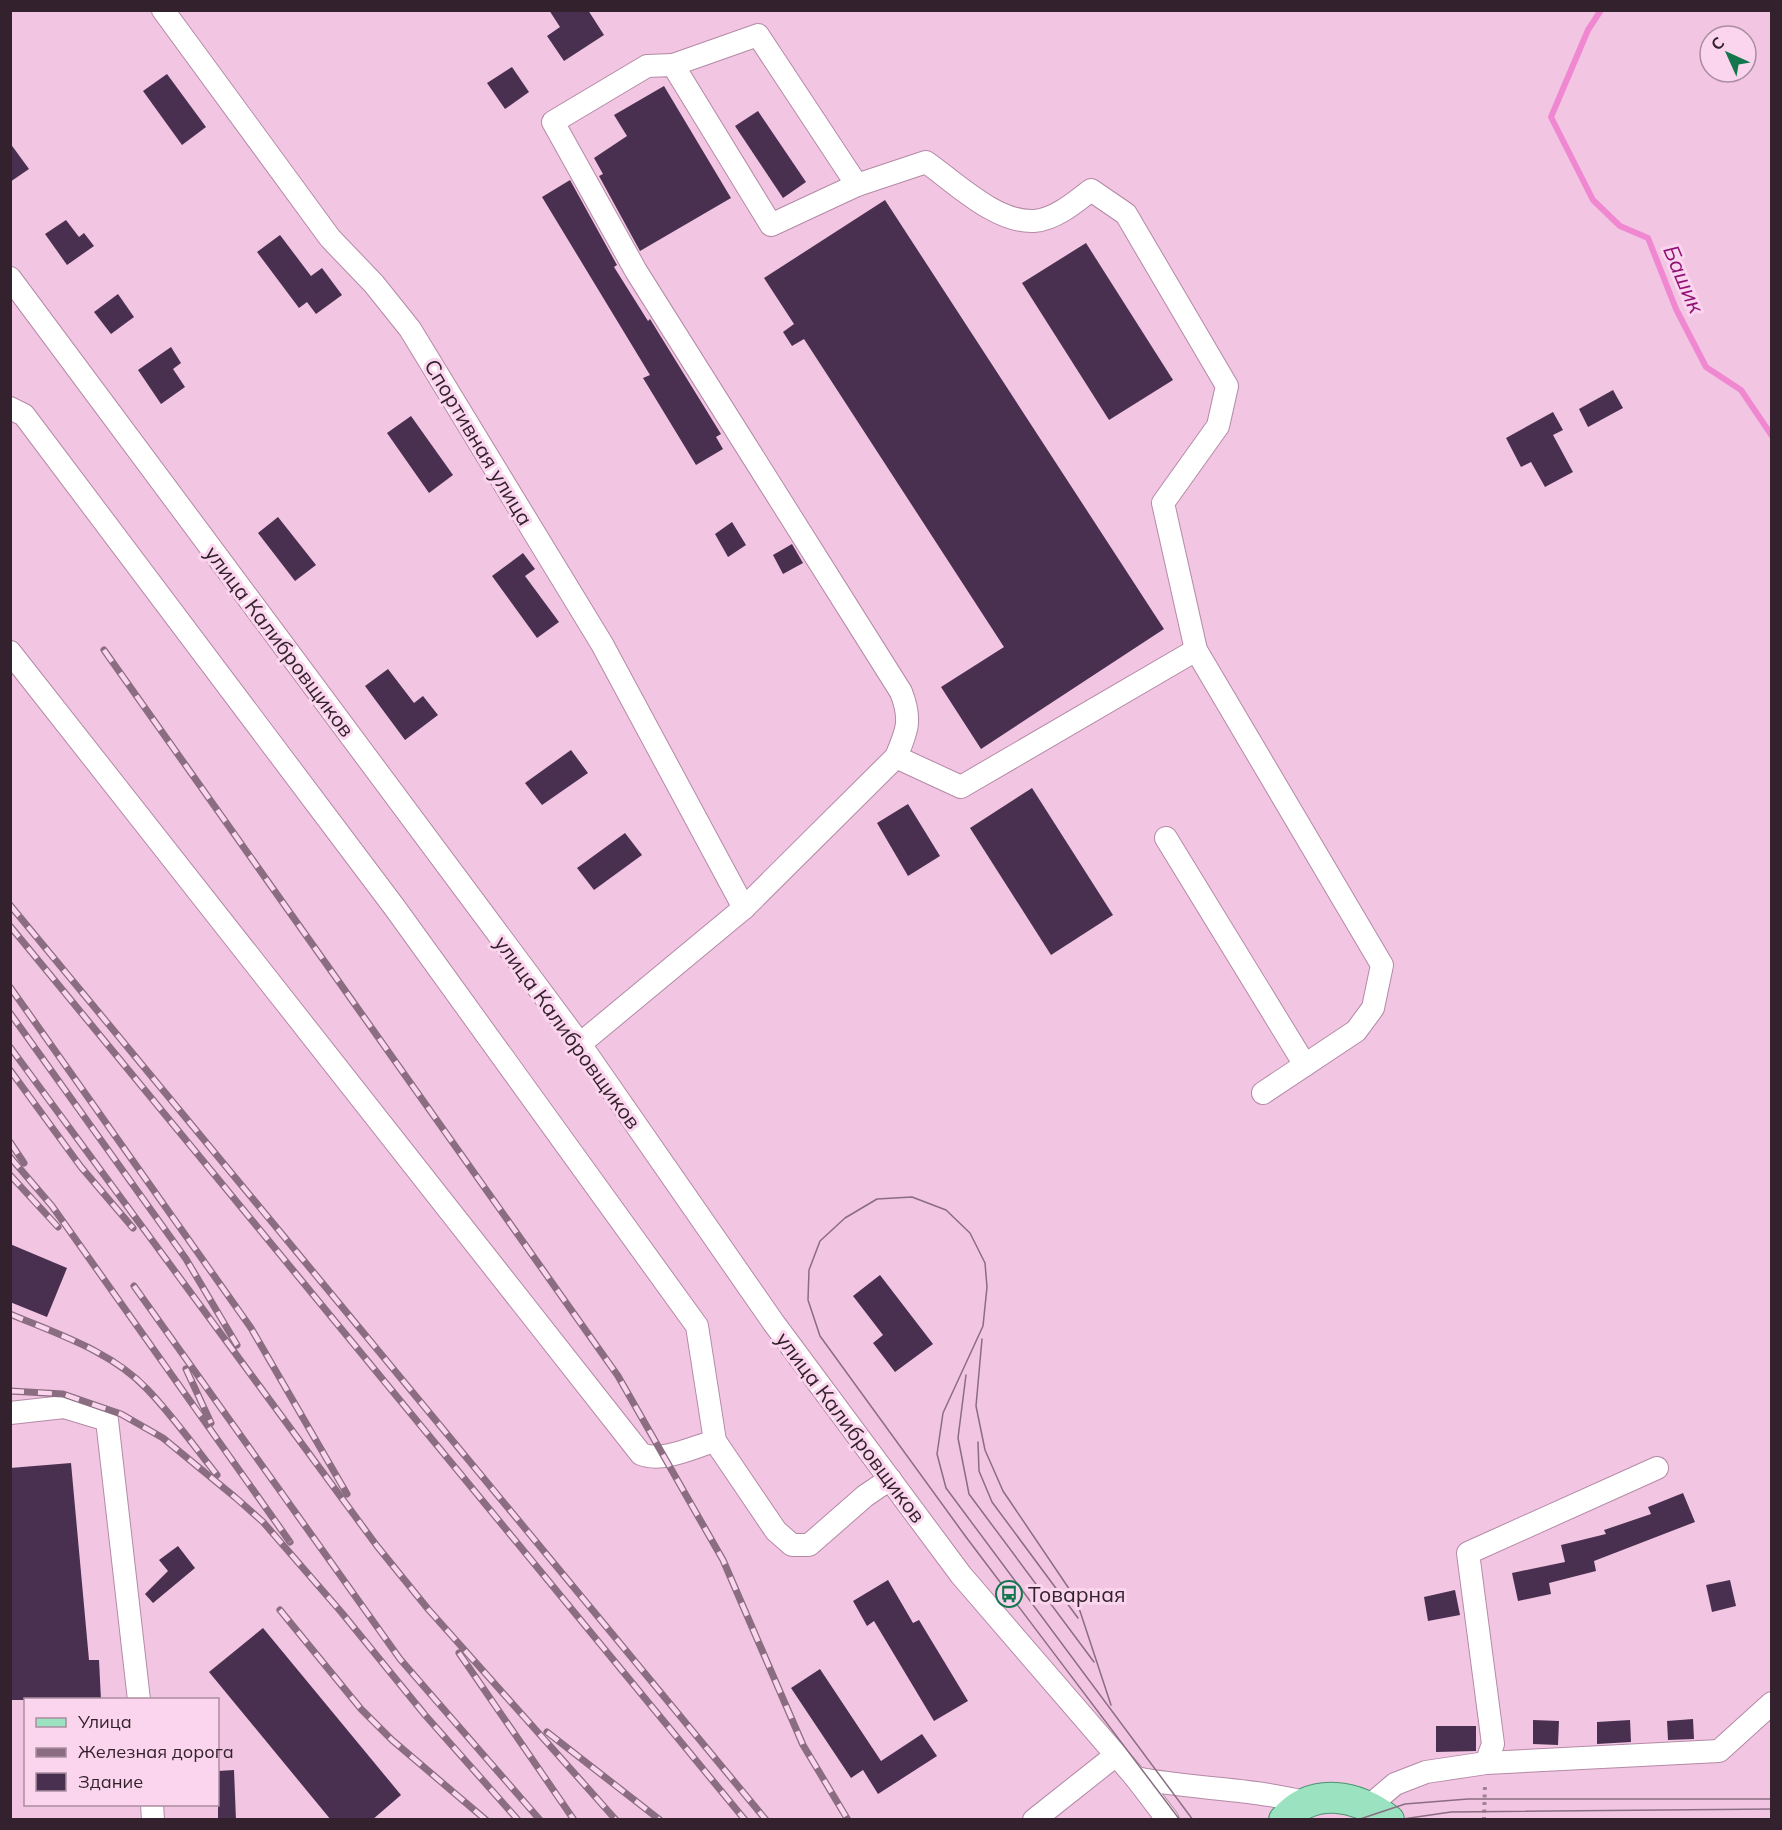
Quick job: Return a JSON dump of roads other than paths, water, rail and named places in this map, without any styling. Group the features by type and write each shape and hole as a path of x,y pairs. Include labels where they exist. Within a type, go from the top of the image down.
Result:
{"main road":[{"path":"1294,1811 1322,1797 1348,1798 1378,1813"}],"street":[{"name":"Спортивная улица","path":"163,10 330,238 374,284 410,329 602,644 744,908"},
{"path":"580,1044 744,908 896,757 907,732 909,711 901,692 636,271 553,122 646,66 673,65 758,35 857,185"},
{"path":"673,65 771,225 857,185 926,162 1003,217 1035,221 1068,207 1091,190 1126,214 1227,386 1218,426 1163,503 1196,650 1382,965 1373,1008 1356,1031 1263,1093"},
{"name":"улица Калибровщиков","path":"10,278 580,1044 773,1322 961,1575 1136,1778 1168,1820"},
{"path":"10,408 24,415 395,908 697,1326 715,1441 776,1532 792,1545 809,1545 865,1496 890,1479"},
{"path":"896,757 961,788 1196,650"},
{"path":"10,652 641,1454 648,1457 663,1456 715,1441"},
{"path":"1166,838 1305,1065"},
{"path":"10,1413 64,1407 107,1420 139,1698"},
{"path":"1486,1763 1493,1744 1468,1553 1657,1468"},
{"path":"1378,1813 1395,1784 1416,1776 1486,1763 1719,1751 1772,1703"},
{"path":"1034,1820 1116,1755"},
{"path":"1136,1778 1166,1784 1281,1796 1294,1811"}],"waterway":[{"name":"Башик","path":"1601,10 1588,30 1551,117 1593,200 1620,226 1648,238 1676,309 1706,367 1741,390 1772,436"}],"tram line":[{"path":"1180,1820 966,1537 820,1336 808,1300 809,1270 820,1241 845,1218 877,1199 912,1197 946,1210 970,1233 985,1263 987,1287 983,1326 943,1413 937,1454 946,1488 1193,1820"},
{"path":"982,1339 976,1406 985,1450 1003,1491 1076,1599 1111,1705"},
{"path":"966,1375 958,1438 969,1494 1094,1662"},
{"path":"978,1442 979,1471 992,1502 1078,1618"},
{"path":"1357,1820 1405,1804 1468,1799 1772,1799"},
{"path":"1396,1820 1451,1812 1772,1809"}],"railway":[{"path":"104,650 618,1376 723,1560 803,1745 848,1820"},
{"path":"10,905 766,1820"},
{"path":"10,926 745,1820"},
{"path":"10,987 251,1328 347,1494"},
{"path":"10,1013 186,1259 237,1345"},
{"path":"10,1047 377,1546 428,1609 616,1820"},
{"path":"10,1070 81,1167 133,1228"},
{"path":"10,1142 24,1163"},
{"path":"10,1157 52,1206 290,1542"},
{"path":"10,1175 58,1227"},
{"path":"134,1286 400,1659 540,1820"},
{"path":"10,1314 83,1345 133,1376 165,1409 217,1475"},
{"path":"186,1369 211,1423"},
{"path":"10,1391 63,1394 121,1414 163,1438 236,1498 263,1522 342,1613 425,1715 518,1820"},
{"path":"280,1610 361,1709 392,1740 486,1820"},
{"path":"459,1653 574,1820"},
{"path":"547,1732 660,1820"}],"place":[{"name":"Товарная","path":"1009,1594"}]}
